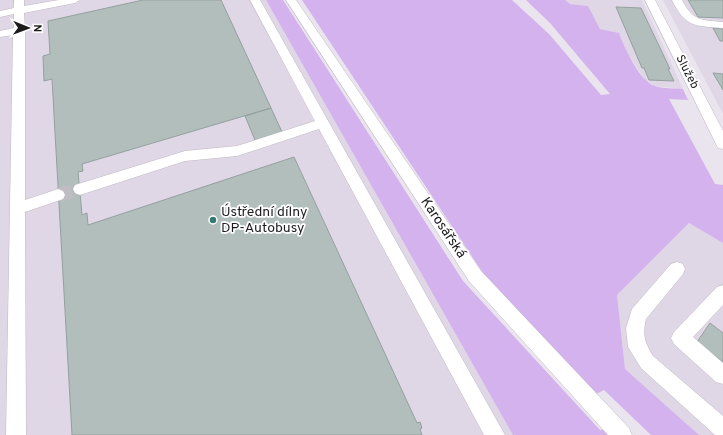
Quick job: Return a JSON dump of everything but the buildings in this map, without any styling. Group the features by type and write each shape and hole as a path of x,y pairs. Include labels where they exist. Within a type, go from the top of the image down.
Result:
{"street":[{"path":"0,14 19,5 74,0"},
{"path":"255,0 495,435"},
{"name":"Karosářská","path":"292,0 475,276 622,435"},
{"name":"Služeb","path":"650,0 723,144"},
{"path":"677,0 682,13 693,21 723,25"},
{"path":"16,435 19,5"},
{"path":"0,34 20,30"},
{"path":"80,189 185,156 237,151 323,123"},
{"path":"18,208 58,196"},
{"path":"677,269 638,315 635,328 637,347 647,362 723,429"},
{"path":"723,293 680,338 723,375"}],"shaded area":[{"path":"0,0 266,0 513,435 0,435"},
{"path":"266,0 283,0 463,281 600,430 606,429 610,435 513,435"},
{"path":"302,0 512,0 549,34 601,95 610,94 550,23 526,0 565,0 570,4 588,6 600,29 619,33 633,63 649,83 661,88 683,89 688,100 669,99 715,184 723,185 723,243 689,223 617,295 625,369 699,435 651,435 604,390 596,394 483,273"},
{"path":"565,0 642,0 683,89 654,86 646,81 625,50 619,33 600,29 588,6 570,4"},
{"path":"663,0 723,0 723,114"},
{"path":"689,223 723,243 723,435 699,435 625,369 617,295"}],"tunnel":[{"path":"58,195 80,189"}],"place":[{"name":"Ústřední dílny DP-Autobusy","path":"213,220"}]}
